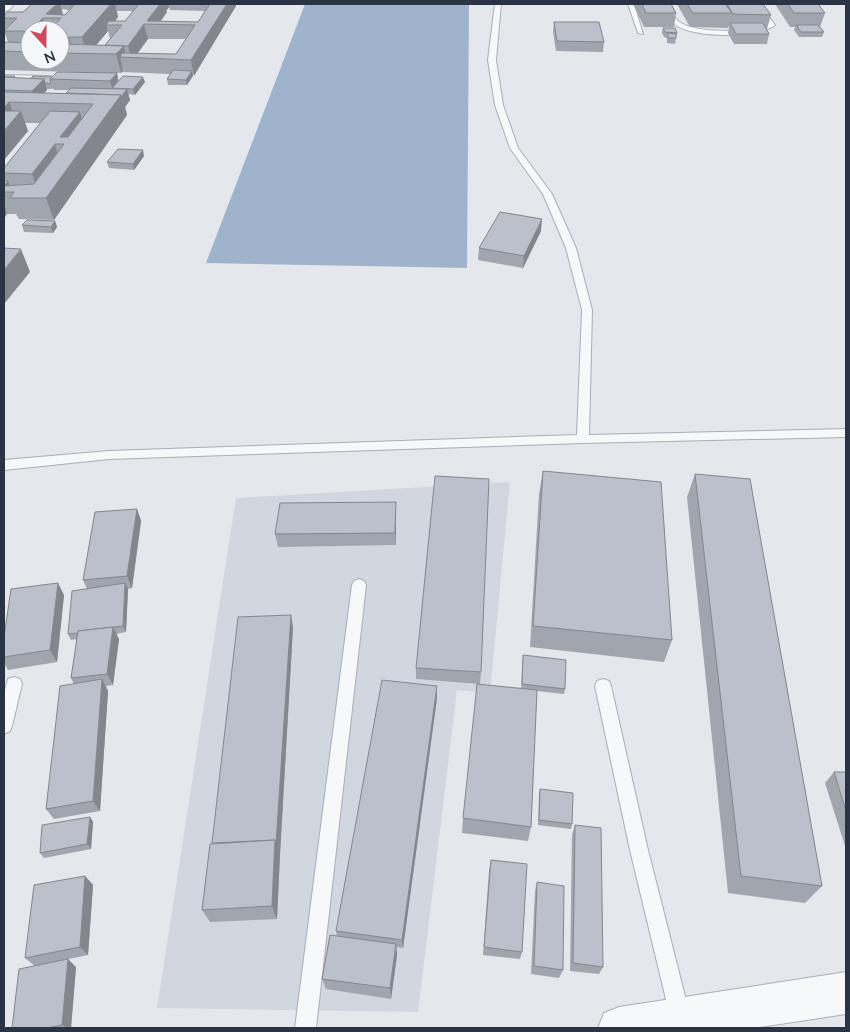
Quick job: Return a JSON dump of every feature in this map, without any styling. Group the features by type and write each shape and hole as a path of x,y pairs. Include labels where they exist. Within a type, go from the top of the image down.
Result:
{"street":[{"path":"4,7 8,4"},
{"path":"619,1028 846,993"}],"lane":[{"path":"498,4 492,60 499,105 514,148 547,194 571,248 587,310 583,439"},
{"path":"631,4 641,33"},
{"path":"665,4 676,23 686,28 704,31 758,31 768,29 772,25 756,4"},
{"path":"4,77 62,78"},
{"path":"4,465 109,454 846,433"},
{"path":"305,1028 359,584"},
{"path":"4,726 14,684"},
{"path":"603,686 639,850 680,1019"}],"shaded area":[{"path":"510,482 490,693 457,690 418,1012 157,1008 236,498"}],"water":[{"path":"305,4 469,4 467,268 206,263"}],"building":[{"path":"32,4 57,4 46,14 65,15 75,4 111,4 82,37 70,37 70,20 59,20 61,18 20,20 20,31 4,31 17,18 4,18 7,12 23,12"},
{"path":"139,4 160,4 147,21 198,22 210,4 227,4 191,60 120,57 122,53 176,54 195,25 144,24 128,46 105,45 122,25 106,25 109,21 125,21"},
{"path":"642,4 671,4 676,13 646,13"},
{"path":"687,4 725,4 732,13 693,13"},
{"path":"727,4 763,4 771,15 733,14"},
{"path":"788,4 818,4 825,13 794,13"},
{"path":"554,22 599,22 604,42 557,41"},
{"path":"730,23 763,23 769,34 736,34"},
{"path":"796,25 818,25 824,32 801,32"},
{"path":"663,28 675,28 677,33 665,32"},
{"path":"668,33 676,34 676,38 668,38"},
{"path":"4,42 20,43 20,52 4,51"},
{"path":"70,44 124,46 116,54 70,53"},
{"path":"173,70 192,71 186,80 167,79"},
{"path":"57,72 117,73 110,81 50,79"},
{"path":"33,76 52,77 50,79 51,83 45,83 44,79 31,78"},
{"path":"123,76 143,77 133,89 112,88"},
{"path":"4,77 44,79 32,91 4,90"},
{"path":"71,88 127,89 122,96 66,93"},
{"path":"4,92 121,95 46,198 10,198 14,192 4,192 4,186 34,184 64,144 55,144 32,174 4,173 4,168 50,111 80,112 60,137 68,137 93,104 9,102 4,108"},
{"path":"4,111 21,111 4,131"},
{"path":"118,149 143,150 133,164 107,162"},
{"path":"500,212 542,219 524,256 479,248"},
{"path":"27,220 55,221 51,227 22,225"},
{"path":"4,248 21,249 4,270"},
{"path":"543,471 661,482 672,640 533,626"},
{"path":"695,474 750,479 822,886 741,876"},
{"path":"435,476 489,479 481,672 416,668"},
{"path":"396,502 395,533 275,534 280,503"},
{"path":"137,509 127,576 83,580 95,512"},
{"path":"58,583 50,650 4,657 4,637 11,589"},
{"path":"125,583 123,626 78,631 78,633 68,634 72,591"},
{"path":"291,615 276,844 275,840 212,843 238,617"},
{"path":"113,627 107,674 71,678 78,631"},
{"path":"523,655 566,660 565,689 522,684"},
{"path":"102,679 93,801 46,809 60,686"},
{"path":"382,680 437,686 402,940 336,931"},
{"path":"477,684 537,690 531,827 463,818"},
{"path":"834,772 846,772 846,811"},
{"path":"540,789 573,793 572,824 539,820"},
{"path":"90,817 87,844 40,853 42,825"},
{"path":"575,825 601,828 603,967 573,963"},
{"path":"275,840 272,906 202,910 210,844"},
{"path":"491,860 527,864 522,952 484,947"},
{"path":"85,876 80,947 25,958 34,885"},
{"path":"537,882 564,886 563,970 534,966"},
{"path":"330,935 396,944 390,988 322,979"},
{"path":"68,959 62,1025 47,1028 12,1028 19,969"}]}
